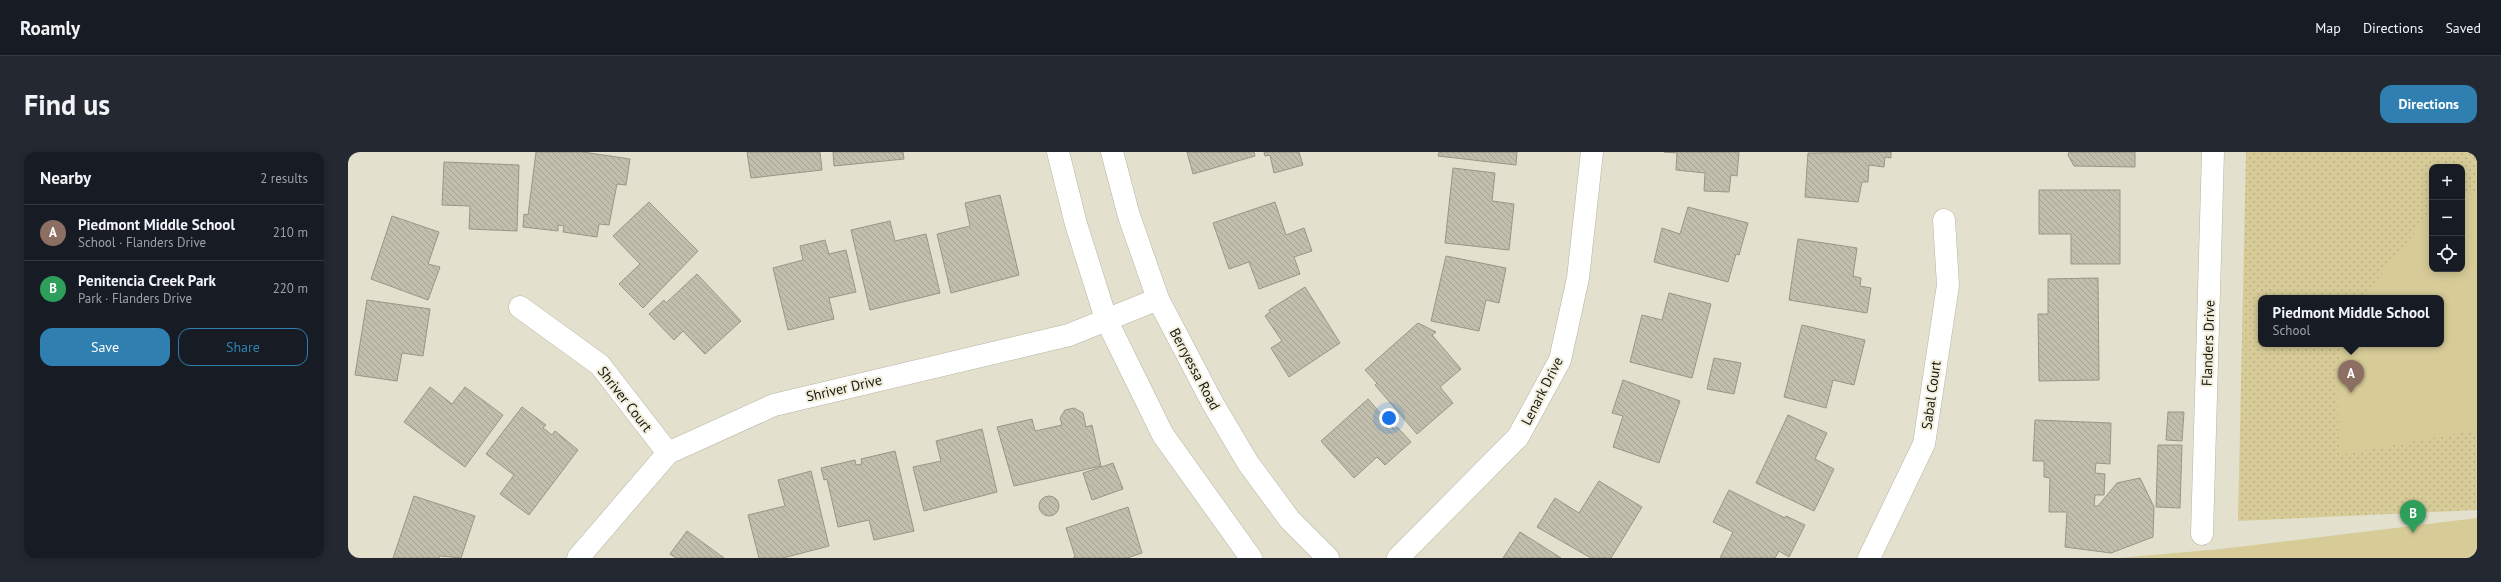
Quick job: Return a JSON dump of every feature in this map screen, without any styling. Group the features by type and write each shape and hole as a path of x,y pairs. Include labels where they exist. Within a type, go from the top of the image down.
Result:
{"street":[{"path":"1058,152 1076,224 1106,320 1163,435 1251,558"},
{"name":"Berryessa Road","path":"1112,152 1129,216 1158,300 1212,402 1248,463 1290,520 1328,558"},
{"name":"Lenark Drive","path":"1398,558 1518,437 1560,360 1578,278 1592,152"},
{"name":"Flanders Drive","path":"2202,534 2213,152"},
{"name":"Sabal Court","path":"1869,558 1924,444 1948,284 1944,220"},
{"name":"Shriver Drive","path":"578,558 668,453 774,405 1069,335 1158,300"},
{"name":"Shriver Court","path":"520,307 600,365 668,453"}],"shaded area":[{"path":"2246,152 2477,152 2477,510 2238,521"},
{"path":"2477,190 2477,430 2339,455 2337,363 2344,347 2444,347 2444,295 2367,295 2371,287 2429,215 2429,272 2465,272 2465,195"},
{"path":"2477,518 2477,558 2119,558 2221,549"}],"building":[{"path":"536,152 583,152 630,159 626,185 617,184 609,225 599,224 597,237 563,232 564,226 558,225 558,231 523,227 524,214 528,215"},
{"path":"747,152 820,152 822,170 751,178"},
{"path":"833,152 903,152 904,159 834,166"},
{"path":"1187,152 1254,152 1255,156 1193,174"},
{"path":"1264,152 1299,152 1303,165 1274,173 1270,155 1265,156"},
{"path":"1439,152 1517,152 1516,165 1438,156"},
{"path":"1664,152 1739,152 1737,176 1731,175 1729,192 1704,191 1705,173 1676,170 1677,153"},
{"path":"1891,152 1891,158 1885,157 1884,167 1869,165 1868,182 1862,182 1858,202 1805,197 1808,153"},
{"path":"2069,152 2135,152 2135,167 2074,166 2068,155"},
{"path":"444,162 519,165 517,231 469,229 470,206 442,205"},
{"path":"1453,168 1495,173 1492,201 1514,204 1509,250 1445,243"},
{"path":"2039,190 2120,190 2120,264 2071,264 2071,234 2039,234"},
{"path":"1000,195 1019,275 951,293 937,234 970,226 965,203"},
{"path":"649,202 698,251 643,308 619,284 640,264 613,236"},
{"path":"1275,202 1286,235 1304,228 1312,251 1294,257 1300,274 1259,289 1249,262 1229,269 1213,223"},
{"path":"1688,207 1748,223 1739,255 1736,254 1728,282 1654,262 1662,228 1680,234"},
{"path":"392,216 439,232 428,264 440,267 428,300 371,279"},
{"path":"890,221 895,241 926,234 940,293 870,310 851,230"},
{"path":"1798,239 1857,248 1853,276 1861,278 1860,286 1871,288 1867,313 1789,300"},
{"path":"825,240 829,254 846,250 856,292 829,298 834,319 788,330 773,268 803,260 800,246"},
{"path":"1446,256 1506,268 1499,303 1486,300 1479,331 1431,321"},
{"path":"697,274 741,321 705,354 683,331 674,340 649,314 664,300 666,303"},
{"path":"2098,278 2099,380 2039,381 2038,314 2048,314 2048,279"},
{"path":"1305,287 1340,343 1289,377 1271,348 1282,341 1265,316 1270,312 1269,310"},
{"path":"1669,293 1711,304 1692,378 1630,362 1642,315 1662,320"},
{"path":"367,300 430,309 423,356 402,353 397,381 355,375"},
{"path":"1418,323 1436,332 1432,335 1461,369 1440,387 1453,403 1417,434 1375,385 1377,383 1365,370"},
{"path":"1802,325 1865,340 1854,385 1833,380 1826,408 1784,397"},
{"path":"1714,358 1741,363 1734,394 1707,389"},
{"path":"1623,380 1680,401 1659,463 1613,447 1623,416 1612,413"},
{"path":"430,387 452,404 465,387 503,415 465,467 404,422"},
{"path":"1368,399 1394,429 1397,427 1411,442 1385,465 1377,457 1354,478 1321,441"},
{"path":"522,407 546,425 543,428 552,435 555,431 578,450 529,515 500,494 514,475 486,454"},
{"path":"1074,408 1083,413 1086,427 1092,425 1101,466 1014,486 997,427 1032,419 1035,431 1062,425 1060,418 1065,410"},
{"path":"2168,412 2184,412 2182,441 2166,440"},
{"path":"1788,415 1827,433 1815,459 1834,469 1814,511 1756,483"},
{"path":"2035,420 2111,423 2110,464 2096,463 2095,473 2105,474 2104,495 2095,495 2094,506 2098,506 2117,483 2140,478 2154,507 2153,537 2111,553 2065,547 2067,512 2049,512 2050,478 2044,477 2044,461 2033,461"},
{"path":"982,429 997,492 924,511 913,467 941,461 936,441"},
{"path":"2158,445 2182,445 2180,508 2156,507"},
{"path":"895,451 914,531 874,540 869,520 838,527 827,479 824,480 821,468 855,460 856,465 862,464 861,459"},
{"path":"1113,463 1123,489 1092,500 1083,473"},
{"path":"811,471 829,546 783,558 759,558 748,515 785,506 778,480"},
{"path":"1599,481 1642,507 1611,558 1591,558 1537,527 1555,498 1579,513"},
{"path":"1729,490 1785,518 1786,516 1805,525 1789,557 1779,551 1775,558 1720,558 1733,532 1713,522"},
{"path":"414,496 475,516 461,558 440,556 439,558 393,558"},
{"path":"1049,496 1056,499 1059,506 1056,513 1049,516 1042,513 1039,506 1042,499"},
{"path":"1128,507 1142,553 1127,558 1073,558 1075,556 1066,528"},
{"path":"687,531 724,558 676,558 670,554"},
{"path":"1520,532 1561,558 1503,558"}],"place":[{"name":"Piedmont Middle School","path":"2351,393"},
{"name":"Penitencia Creek Park","path":"2413,533"}]}
